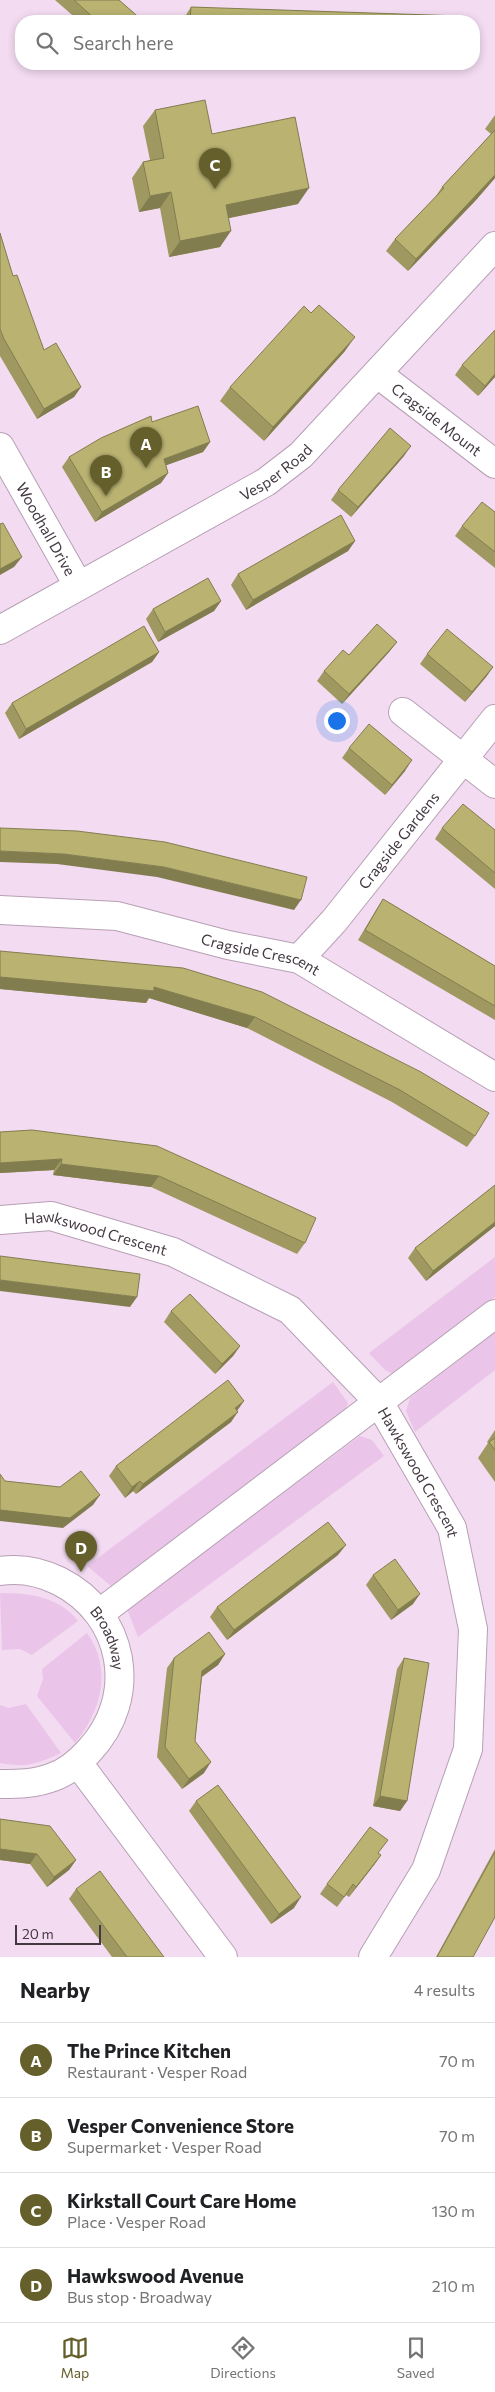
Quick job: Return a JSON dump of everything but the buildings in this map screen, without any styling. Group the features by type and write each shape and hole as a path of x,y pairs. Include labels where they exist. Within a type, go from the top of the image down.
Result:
{"street":[{"name":"Vesper Road","path":"0,630 266,482 301,455 495,246"},
{"name":"Cragside Mount","path":"378,374 495,464"},
{"name":"Woodhall Drive","path":"0,448 78,585"},
{"path":"403,712 495,784"},
{"name":"Cragside Gardens","path":"299,959 334,920 495,719"},
{"name":"Cragside Crescent","path":"0,910 117,916 228,945 299,959 495,1077"},
{"name":"Hawkswood Crescent","path":"0,1220 51,1216 173,1252 290,1310 379,1402 452,1528 473,1629 468,1749 426,1870 373,1957"},
{"path":"100,1613 495,1314"},
{"name":"Broadway","path":"0,1571 12,1569 45,1574 76,1590 100,1613 115,1643 120,1676 116,1708 101,1738 78,1763 54,1777 27,1784 0,1784"},
{"path":"78,1763 223,1957"}],"shaded area":[{"path":"495,1257 495,1297 394,1375 385,1370 369,1353"},
{"path":"495,1332 495,1370 415,1432 406,1411 410,1398"},
{"path":"333,1382 348,1403 344,1414 111,1586 87,1566"},
{"path":"360,1436 372,1440 384,1456 138,1637 127,1609"},
{"path":"0,1593 32,1595 52,1601 62,1606 78,1621 32,1655 20,1649 2,1650"},
{"path":"87,1633 100,1661 100,1690 92,1718 75,1743 37,1696 43,1679 42,1669"},
{"path":"26,1704 61,1753 32,1764 0,1763 0,1705 9,1708"}],"place":[{"name":"Kirkstall Court Care Home","path":"215,189"},
{"name":"The Prince Kitchen","path":"146,468"},
{"name":"Vesper Convenience Store","path":"106,496"},
{"name":"Hawkswood Avenue","path":"81,1572"}]}
